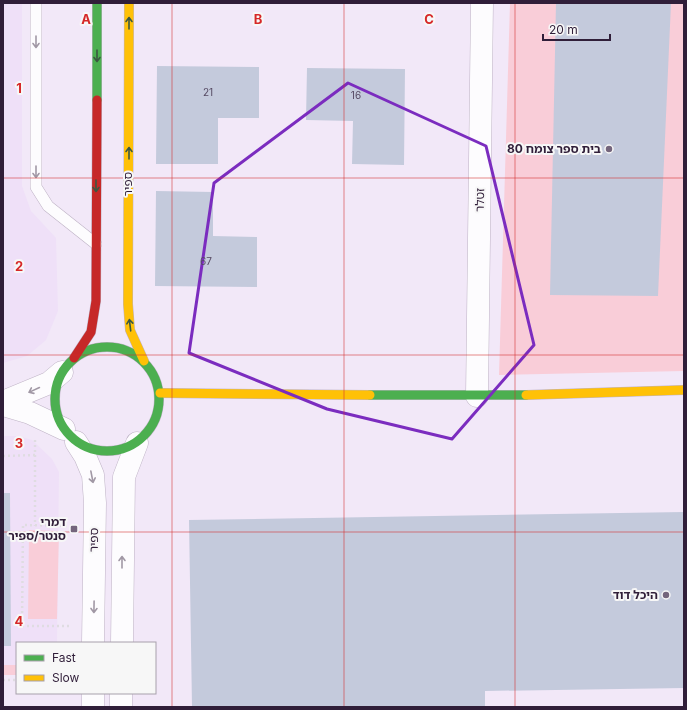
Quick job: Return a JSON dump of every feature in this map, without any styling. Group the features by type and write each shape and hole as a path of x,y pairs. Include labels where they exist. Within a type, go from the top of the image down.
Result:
{"street":[{"path":"70,435 57,415 54,401 56,386 68,365 91,332 96,301 97,3"},
{"name":"ספיר","path":"129,3 128,304 130,330 144,361"},
{"name":"זטלר","path":"477,396 482,3"},
{"path":"3,402 49,383 87,350 102,347 117,348 132,352 144,361 157,382 160,393 160,408 155,421 147,433 136,443 122,450 106,452 91,449 70,435 30,413 3,405"},
{"path":"160,393 477,396 684,390"},
{"name":"ספיר","path":"70,435 85,456 93,475 95,503 93,642"},
{"path":"122,642 124,477 136,443"},
{"path":"93,694 93,707"},
{"path":"121,707 122,694"}],"lane":[{"path":"36,3 36,188 48,206 96,244"}],"path":[{"path":"35,434 35,526"},
{"path":"3,456 35,455"},
{"path":"69,626 22,626 23,525 70,526"},
{"path":"3,680 16,680"}],"highlighted area":[{"path":"348,83 486,146 534,345 452,439 327,409 189,353 214,183"}],"shaded area":[{"path":"3,3 22,3 22,186 31,211 56,238 58,311 46,340 27,356 3,363"},
{"path":"510,3 684,3 684,371 499,375"},
{"path":"3,436 19,436 32,440 52,459 59,472 57,642 16,642 16,665 3,665"},
{"path":"29,530 59,531 57,619 28,619"},
{"path":"3,665 16,665 16,675 3,675"}],"building":[{"name":"בית ספר צומח 80","path":"556,3 671,3 658,296 550,295"},
{"path":"157,66 259,67 259,118 218,118 218,164 156,164"},
{"path":"307,68 405,69 404,165 352,164 353,121 306,120"},
{"path":"156,191 213,192 213,236 257,237 257,287 155,286"},
{"path":"3,493 10,493 11,646 3,646"},
{"path":"684,512 684,688 485,691 485,707 192,707 189,520"}],"traffic: fast":[{"path":"97,3 97,100"},
{"path":"107,347 127,351 144,362 155,379 159,399 155,419 144,436 127,447 107,451 87,447 70,436 59,419 55,399 59,379 70,362 87,351 107,347"},
{"path":"370,395 526,395"}],"traffic: slow":[{"path":"129,3 128,304 130,330 144,361"},
{"path":"526,395 684,390"},
{"path":"160,393 370,395"}],"traffic: jam":[{"path":"74,358 91,332 96,301 97,100"}],"place":[{"name":"בית ספר צומח 80","path":"609,149"},
{"name":"דמרי סנטר/ספיר","path":"74,529"},
{"name":"היכל דוד","path":"666,595"}]}
